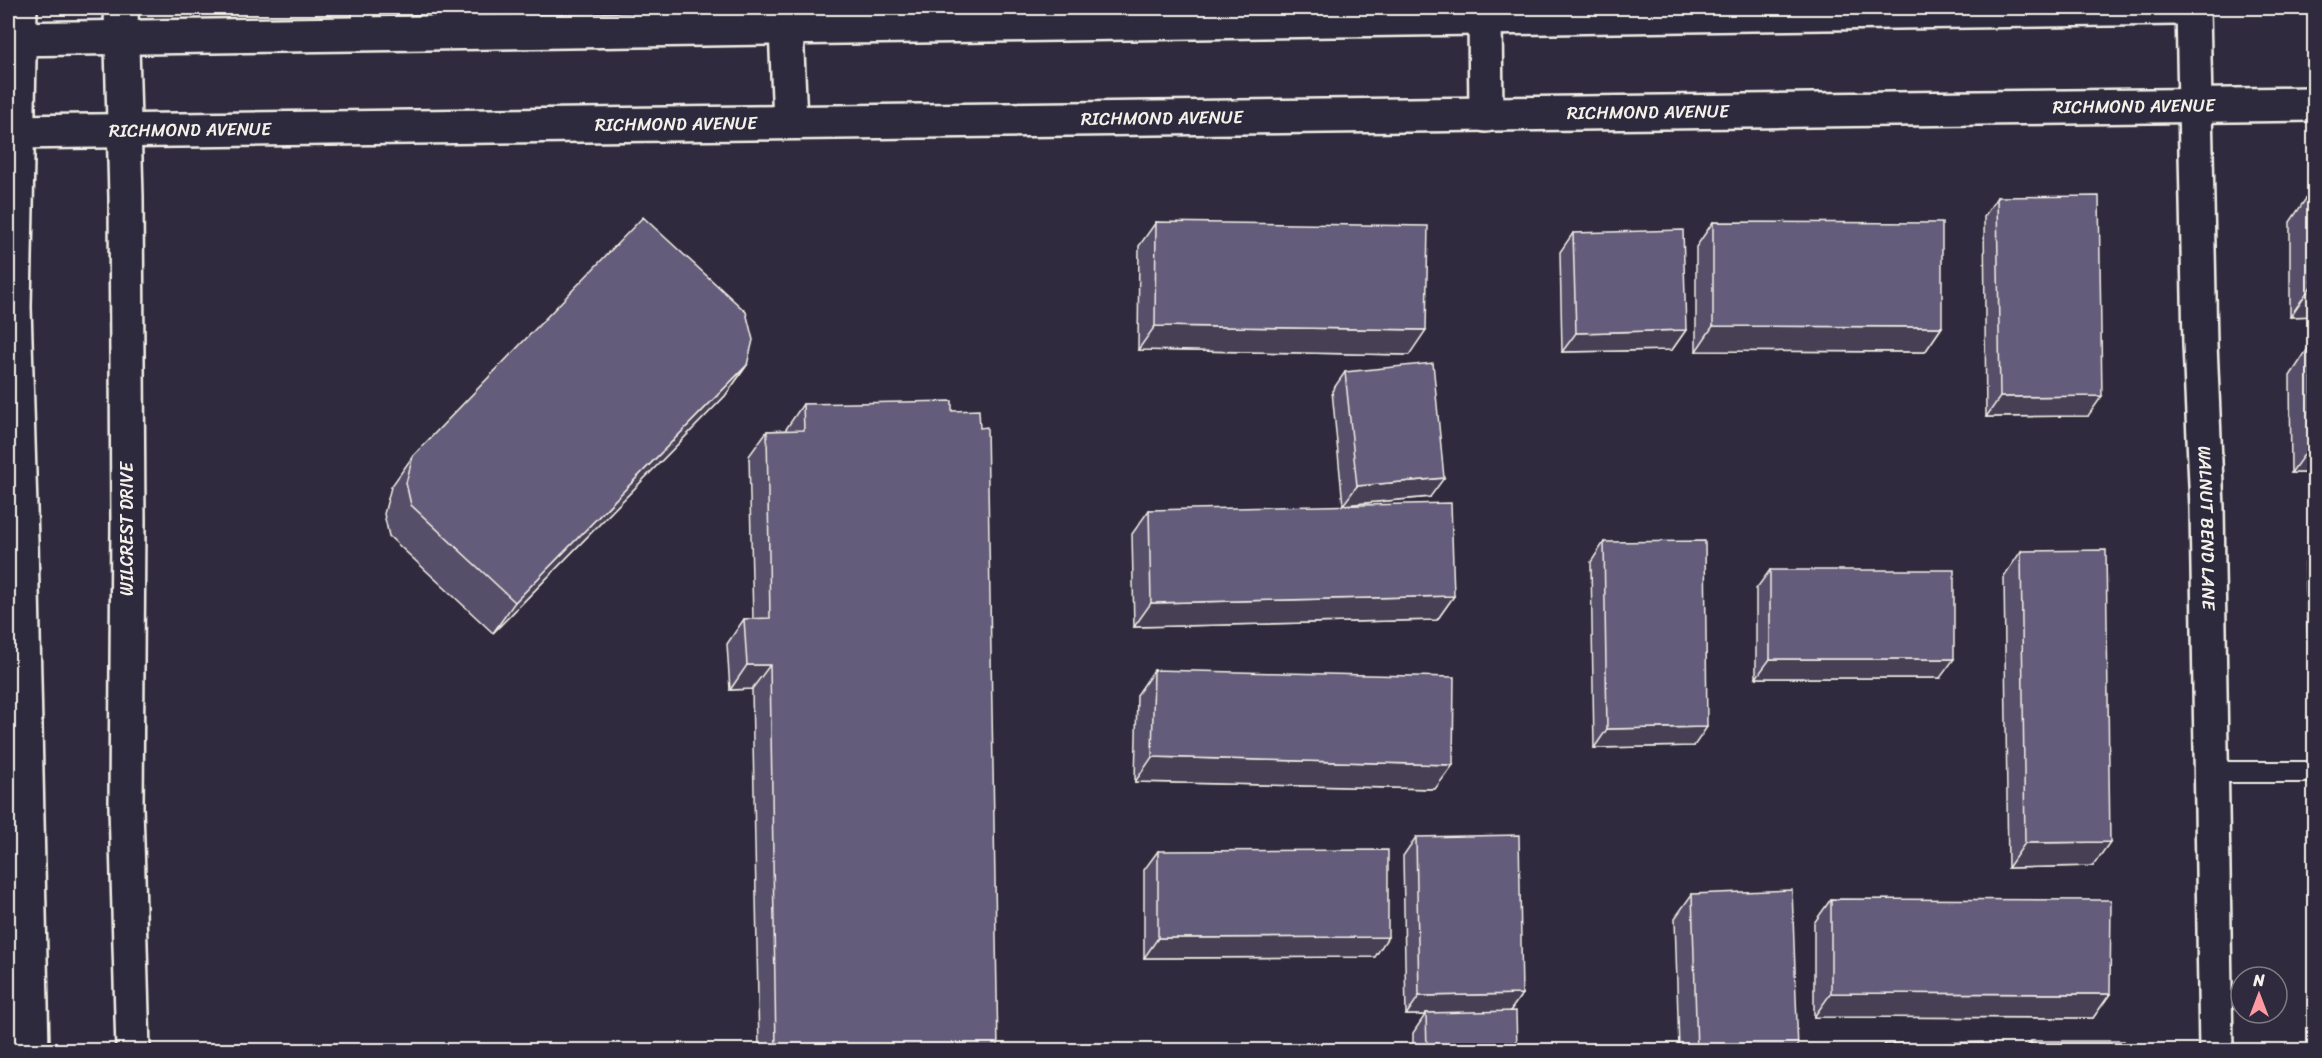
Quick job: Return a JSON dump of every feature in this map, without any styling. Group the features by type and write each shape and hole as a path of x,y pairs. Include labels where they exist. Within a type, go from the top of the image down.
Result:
{"main road":[{"path":"32,1050 22,552 14,307 12,132 16,29 121,22 786,18 1563,18 2178,8"},
{"name":"WALNUT BEND LANE","path":"2193,8 2200,344 2207,508 2216,1050"},
{"path":"1485,17 1486,115"},
{"path":"786,18 790,121"},
{"name":"WILCREST DRIVE","path":"121,22 128,510 126,806 134,1050"},
{"name":"RICHMOND AVENUE","path":"12,132 2314,104"}],"lane":[{"path":"2212,772 2314,772"}],"building":[{"path":"2311,191 2314,191 2314,285 2312,285"},
{"path":"2099,196 2102,396 2000,397 1997,197"},
{"path":"643,217 746,312 753,340 747,365 515,602 411,505 406,483 413,456"},
{"path":"1156,222 1428,226 1426,330 1155,326"},
{"path":"1713,222 1942,223 1942,327 1713,326"},
{"path":"1683,230 1686,330 1576,333 1573,233"},
{"path":"2311,344 2314,344 2314,442 2313,442"},
{"path":"1433,363 1444,478 1357,486 1345,372"},
{"path":"952,401 952,411 979,410 980,428 987,427 998,1050 776,1050 770,665 747,665 744,619 770,618 767,431 804,430 803,404"},
{"path":"1451,503 1454,596 1151,603 1149,510"},
{"path":"1705,541 1707,727 1607,729 1604,542"},
{"path":"2106,550 2110,842 2025,843 2021,551"},
{"path":"1770,570 1954,570 1954,659 1770,659"},
{"path":"1154,670 1454,677 1453,765 1152,757"},
{"path":"1519,835 1522,994 1419,996 1416,837"},
{"path":"1388,850 1388,937 1158,938 1158,851"},
{"path":"1792,890 1798,1050 1697,1050 1692,894"},
{"path":"1831,899 2111,900 2110,994 1831,993"},
{"path":"1516,1011 1517,1050 1427,1050 1426,1013"},
{"path":"2031,1041 2124,1041 2124,1050 2031,1050"},
{"path":"1983,1042 1983,1050 1886,1050 1885,1044"}]}
